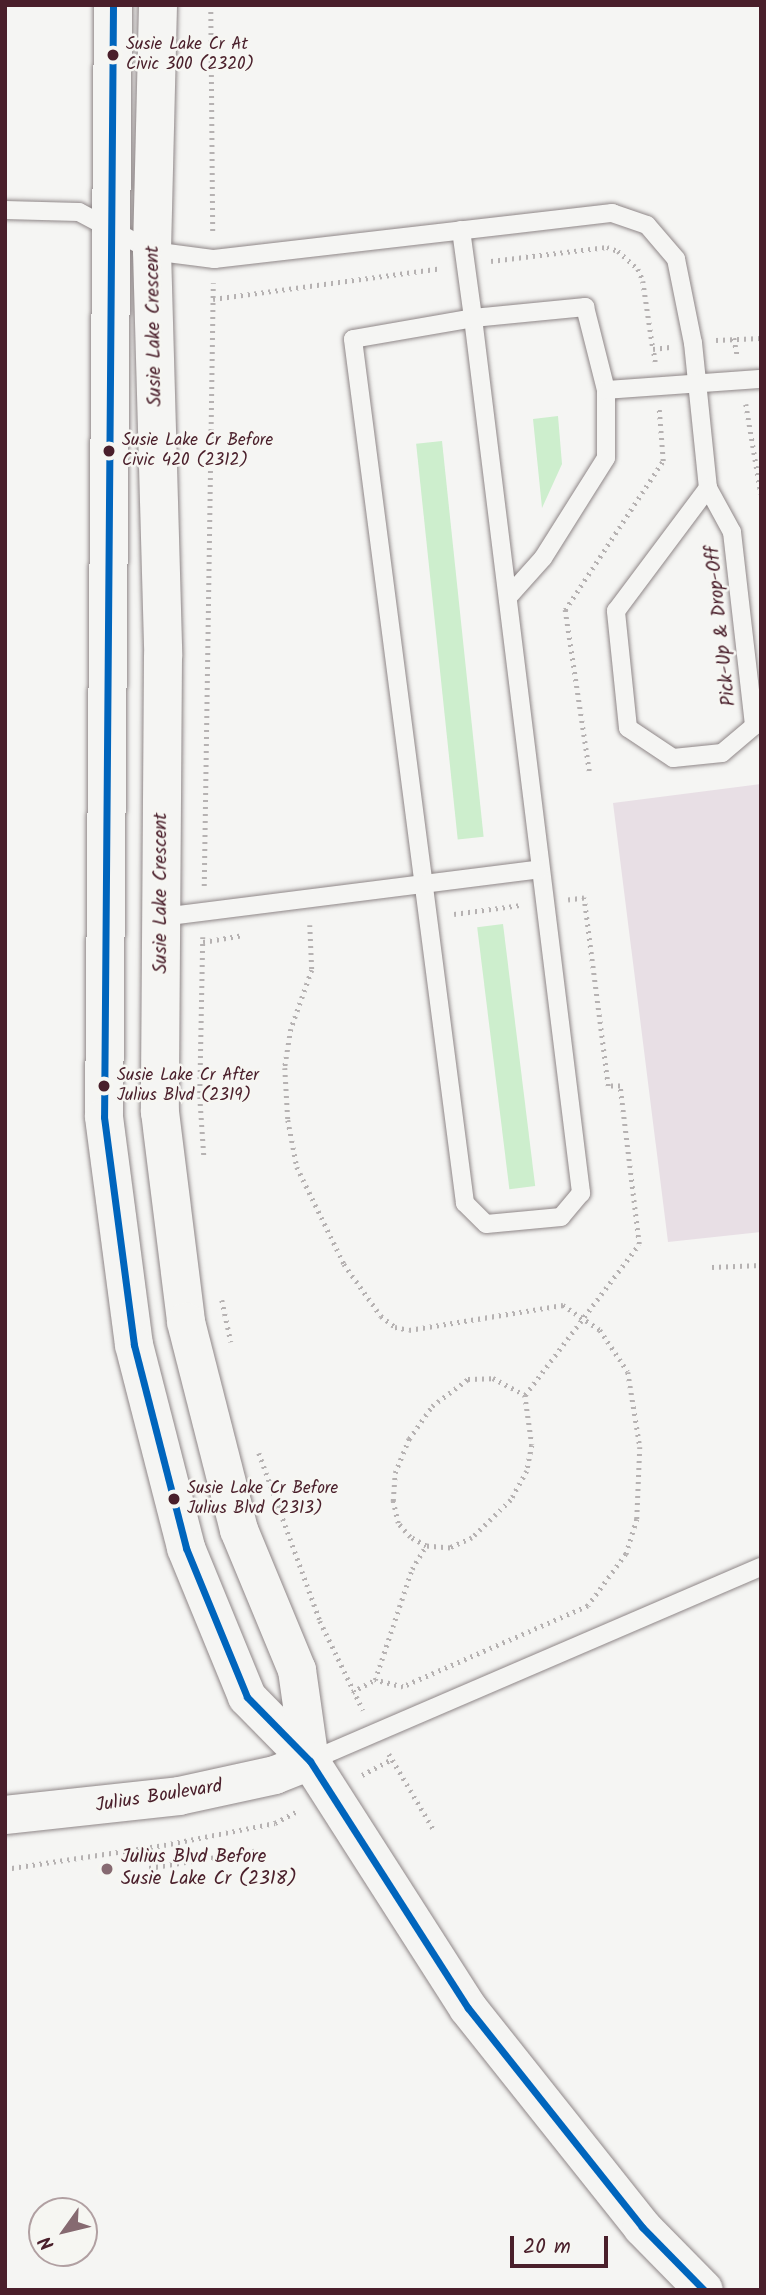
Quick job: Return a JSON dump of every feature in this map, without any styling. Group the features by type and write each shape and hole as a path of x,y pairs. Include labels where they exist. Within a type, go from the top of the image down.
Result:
{"street":[{"name":"Susie Lake Crescent","path":"113,5 104,1117 134,1345 186,1548 247,1698 310,1761 468,2008 642,2227 704,2290"},
{"name":"Susie Lake Crescent","path":"158,5 152,251 163,656 160,1112 186,1322 239,1530 297,1670 310,1761"},
{"name":"Julius Boulevard","path":"5,1815 180,1796 275,1775 310,1761"}],"lane":[{"path":"5,210 79,212 152,251 214,259 612,213 634,217 664,240 677,259 693,343 708,488"},
{"path":"461,230 473,318 509,596 581,1193 561,1217 486,1224 465,1203 426,884 353,338 473,318 585,307 606,390 606,458 543,558 509,596"},
{"path":"606,390 752,380"},
{"name":"Pick-Up & Drop-Off","path":"708,488 732,532 754,726 722,753 673,758 628,729 616,611 708,488"},
{"path":"162,917 540,869"},
{"path":"310,1761 761,1567"}],"path":[{"path":"734,338 752,380 761,494"},
{"path":"589,771 565,610 663,461 653,349 734,338 761,338"},
{"path":"430,917 584,898 608,1086 620,1086 639,1244 524,1395 532,1445 527,1471 511,1500 472,1538 450,1548 426,1546 410,1537 398,1522 393,1501 395,1473 409,1439 432,1406 468,1379 493,1378 524,1395"},
{"path":"297,927 323,923"},
{"path":"310,925 312,970 291,1029 285,1068 288,1120 297,1167 344,1264 381,1316 395,1327 409,1330 457,1324 563,1305 583,1318 611,1343 631,1385 640,1483 626,1554 588,1606 402,1687 376,1680 352,1692"},
{"path":"203,942 257,933"},
{"path":"712,1267 761,1265"},
{"path":"376,1680 412,1569 426,1546"},
{"path":"149,1868 260,1850"}],"green space":[{"path":"558,416 562,464 542,508 533,419"},
{"path":"442,441 484,837 458,840 416,444"},
{"path":"503,924 535,1186 509,1189 477,927"}],"building":[{"path":"761,784 761,1232 668,1242 613,803"}],"transit line":[{"path":"113,5 104,1117 134,1345 186,1548 247,1697 310,1761 468,2008 642,2227 704,2290"}],"place":[{"name":"Susie Lake Cr At Civic 300 (2320)","path":"113,55"},
{"name":"Susie Lake Cr Before Civic 420 (2312)","path":"109,451"},
{"name":"Susie Lake Cr After Julius Blvd (2319)","path":"104,1086"},
{"name":"Susie Lake Cr Before Julius Blvd (2313)","path":"174,1499"},
{"name":"Julius Blvd Before Susie Lake Cr (2318)","path":"107,1869"}]}
